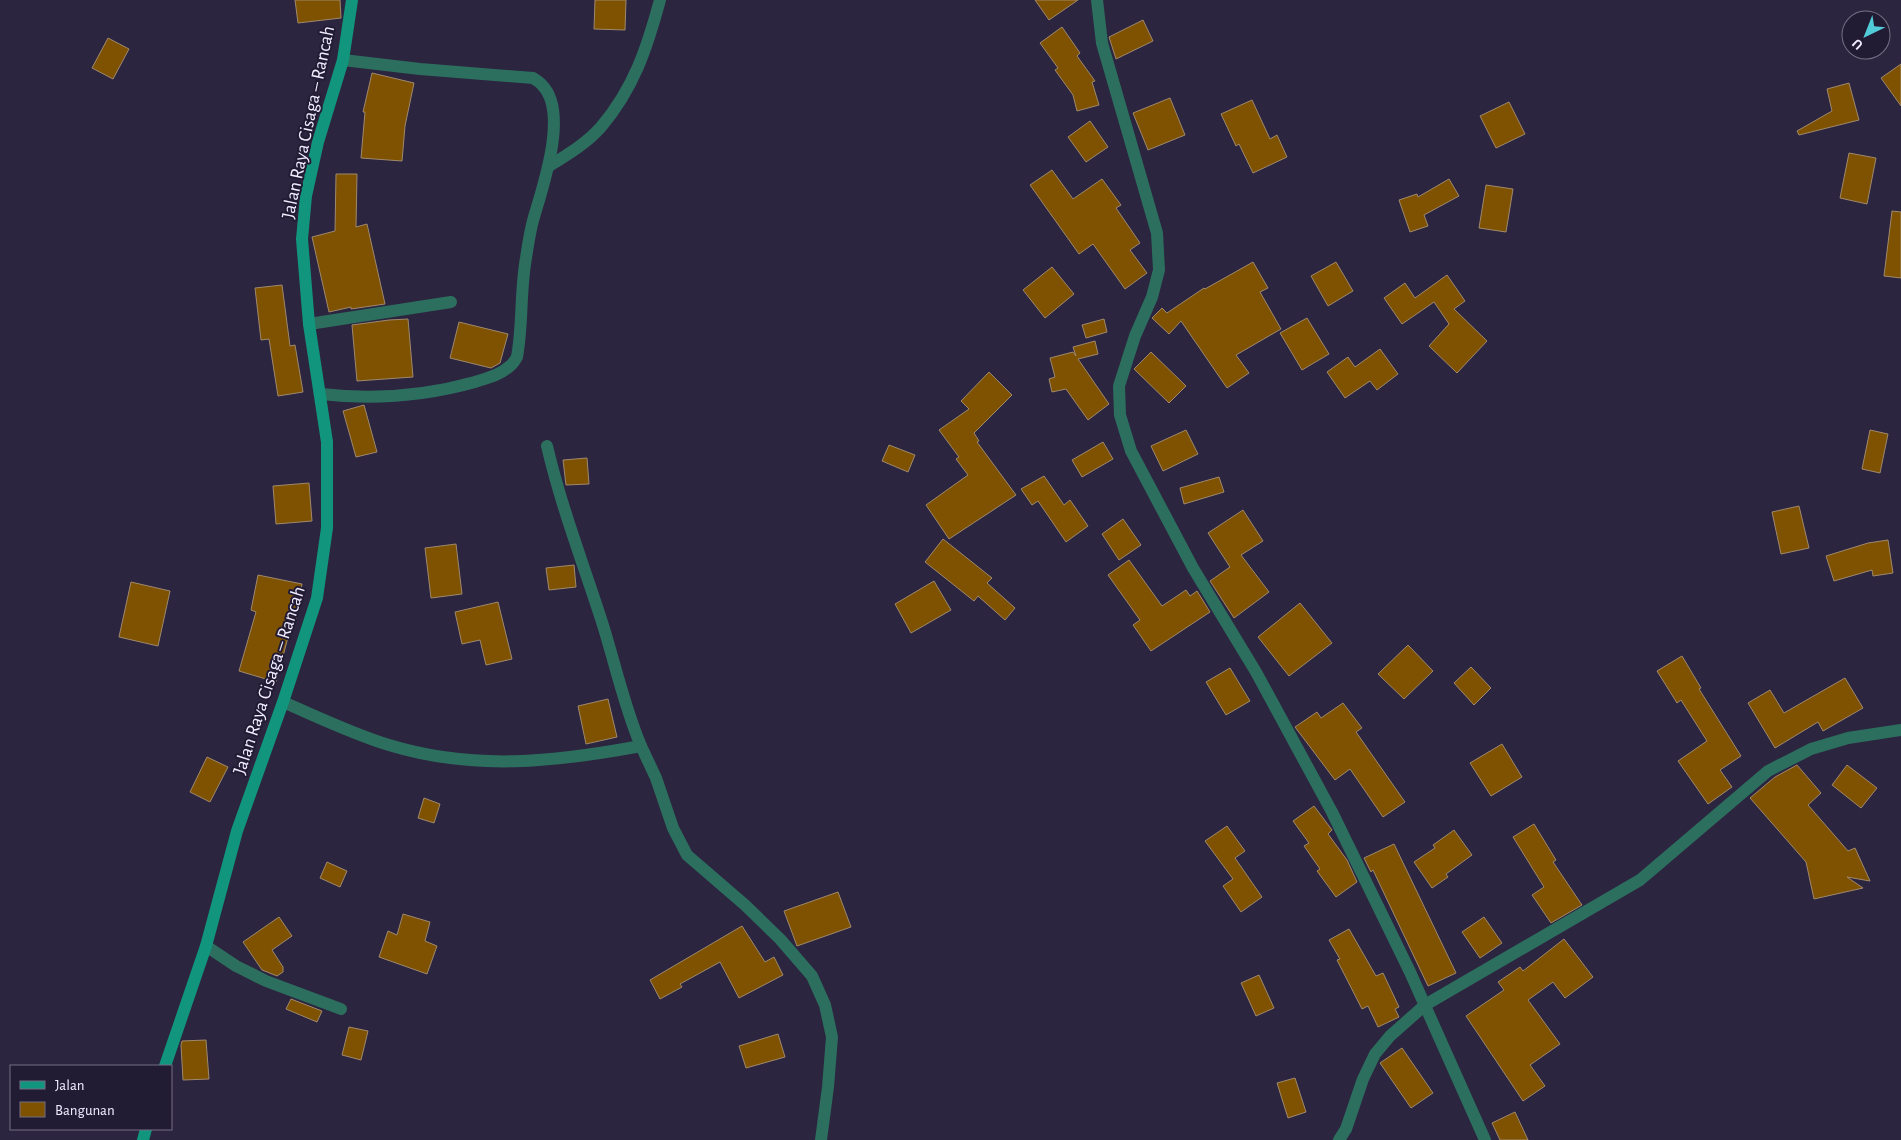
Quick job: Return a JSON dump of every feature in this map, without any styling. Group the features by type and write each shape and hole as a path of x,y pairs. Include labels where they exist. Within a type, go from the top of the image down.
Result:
{"main road":[{"name":"Jalan Raya Cisaga – Rancah","path":"166,1065 206,946 237,831 284,702 317,598 327,528 327,442 309,324 302,239 306,196 318,142 343,60 352,0"}],"street":[{"path":"549,166 573,151 600,128 621,100 638,69 660,0"},
{"path":"1097,0 1102,44 1157,233 1159,270 1152,297 1135,336 1119,386 1120,415 1131,451 1193,568 1256,672 1332,812 1425,1004 1485,1140"},
{"path":"321,394 364,397 415,394 449,389 496,375 510,366 517,357 520,341 521,294 526,258 533,220 549,166 554,117 549,95 542,85 533,78 343,60"},
{"path":"309,324 450,302"},
{"path":"546,446 554,479 602,622 630,716 656,778 673,828 687,855 759,918 812,976 825,1005 832,1037 828,1087 820,1140"},
{"path":"284,702 389,745 434,756 475,762 532,762 587,756 641,746"},
{"path":"1339,1140 1346,1129 1363,1079 1375,1054 1390,1036 1425,1004 1640,880 1768,770 1811,749 1848,738 1901,730"},
{"path":"206,946 236,966 266,981 340,1009"}],"building":[{"path":"295,0 340,0 341,18 298,23"},
{"path":"595,0 626,0 625,30 594,29"},
{"path":"1035,0 1078,0 1049,20"},
{"path":"1143,20 1153,41 1116,59 1109,37"},
{"path":"1062,27 1080,53 1077,56 1095,81 1092,82 1099,105 1077,111 1073,95 1055,70 1058,68 1040,43"},
{"path":"108,38 129,49 113,79 92,68"},
{"path":"1901,64 1901,106 1881,78"},
{"path":"372,73 414,83 405,126 402,161 361,158 365,112 363,112"},
{"path":"1849,83 1859,120 1799,135 1797,131 1832,111 1827,89"},
{"path":"1170,98 1185,135 1148,150 1133,113"},
{"path":"1252,100 1270,139 1277,135 1287,157 1253,173 1239,144 1236,146 1221,114"},
{"path":"1509,102 1525,134 1496,148 1480,116"},
{"path":"1090,121 1108,147 1086,162 1068,137"},
{"path":"1849,153 1876,158 1867,204 1840,198"},
{"path":"1052,170 1073,199 1102,179 1121,205 1116,208 1140,243 1130,250 1147,273 1125,289 1093,244 1079,254 1030,185"},
{"path":"336,174 357,174 356,227 367,224 385,304 351,309 351,307 329,312 312,237 335,231"},
{"path":"1449,179 1459,196 1424,215 1428,226 1410,232 1399,200 1417,194 1418,197"},
{"path":"1486,185 1513,189 1506,232 1479,228"},
{"path":"1892,211 1901,212 1901,278 1884,276"},
{"path":"1253,262 1268,288 1260,292 1281,329 1236,355 1249,373 1227,388 1181,321 1169,334 1152,318 1162,308 1167,313 1204,288"},
{"path":"1336,262 1353,291 1328,306 1311,276"},
{"path":"1052,267 1074,294 1045,318 1023,290"},
{"path":"1447,275 1465,301 1454,309 1487,341 1457,373 1429,346 1449,324 1434,302 1402,324 1384,298 1405,283 1415,298"},
{"path":"282,285 290,346 295,345 303,392 278,396 269,339 261,340 255,288"},
{"path":"1307,318 1329,354 1302,370 1280,333"},
{"path":"408,319 413,377 357,381 352,325"},
{"path":"1104,319 1107,332 1086,338 1082,325"},
{"path":"459,322 508,334 500,363 491,368 450,358"},
{"path":"1095,341 1098,354 1078,359 1109,404 1088,420 1066,389 1052,392 1049,379 1055,377 1050,358 1073,352 1076,356 1073,347"},
{"path":"1380,349 1398,374 1377,390 1370,381 1345,398 1327,372 1348,357 1355,367"},
{"path":"1151,352 1186,386 1169,403 1134,369"},
{"path":"989,372 1012,395 974,433 979,441 977,442 1016,495 949,539 926,505 968,475 956,459 959,457 939,430 969,409 961,401"},
{"path":"364,405 377,452 356,457 343,411"},
{"path":"1186,430 1198,454 1163,471 1151,446"},
{"path":"1870,430 1888,434 1880,473 1862,469"},
{"path":"1103,442 1113,459 1082,477 1072,460"},
{"path":"889,445 915,455 908,472 882,461"},
{"path":"587,458 589,484 566,485 563,460"},
{"path":"1044,476 1064,505 1070,500 1088,526 1066,542 1038,501 1032,505 1021,489"},
{"path":"1219,477 1224,492 1184,504 1180,488"},
{"path":"309,483 312,521 276,524 273,486"},
{"path":"1799,506 1809,548 1781,554 1772,512"},
{"path":"1243,510 1263,541 1241,555 1269,592 1234,618 1210,581 1230,567 1208,533"},
{"path":"1123,519 1141,545 1119,560 1102,534"},
{"path":"943,539 992,578 987,583 1015,608 1005,620 978,596 974,601 925,562"},
{"path":"1888,540 1893,573 1873,576 1872,570 1834,581 1826,556 1868,543"},
{"path":"456,544 462,594 431,598 425,548"},
{"path":"1129,560 1162,606 1186,590 1190,596 1197,591 1210,612 1151,651 1133,625 1140,620 1108,575"},
{"path":"574,565 576,587 549,590 546,568"},
{"path":"258,575 302,584 296,619 293,619 276,682 239,671 256,612 251,610"},
{"path":"934,581 951,610 911,633 895,604"},
{"path":"131,582 170,591 158,646 119,637"},
{"path":"498,602 512,659 486,665 480,640 462,644 455,612"},
{"path":"1300,603 1332,643 1289,676 1258,637"},
{"path":"1408,645 1433,671 1404,699 1378,674"},
{"path":"1682,656 1701,688 1699,689 1741,756 1720,770 1732,787 1708,804 1678,761 1707,741 1681,700 1677,703 1657,671"},
{"path":"1471,667 1491,688 1474,705 1454,683"},
{"path":"1230,668 1250,701 1226,715 1206,682"},
{"path":"1845,678 1863,708 1823,731 1818,722 1775,748 1748,703 1770,690 1784,713"},
{"path":"608,699 617,737 586,744 578,706"},
{"path":"1343,703 1362,728 1356,732 1405,802 1383,817 1350,769 1335,780 1295,727 1317,712 1321,718"},
{"path":"1502,744 1522,777 1491,796 1470,763"},
{"path":"207,757 228,767 210,802 190,792"},
{"path":"1797,765 1821,793 1808,805 1848,851 1855,848 1870,881 1847,877 1863,888 1814,899 1806,862 1750,798 1775,777"},
{"path":"1847,765 1877,788 1861,808 1832,785"},
{"path":"424,798 440,804 434,823 418,818"},
{"path":"1314,806 1332,830 1328,834 1347,860 1357,882 1336,897 1317,871 1320,869 1304,846 1309,843 1293,821"},
{"path":"1534,824 1556,860 1553,862 1582,905 1551,923 1532,895 1544,887 1513,837"},
{"path":"1227,826 1245,851 1235,858 1262,897 1241,912 1223,886 1233,879 1205,841"},
{"path":"1454,830 1472,855 1446,874 1448,877 1432,888 1414,862 1435,848 1433,845"},
{"path":"1394,844 1456,973 1428,986 1373,870 1371,872 1364,858"},
{"path":"327,862 347,871 340,887 320,878"},
{"path":"838,892 851,927 797,946 784,911"},
{"path":"403,914 430,922 425,941 437,946 427,974 379,957 388,931 397,935"},
{"path":"279,917 292,936 272,950 283,967 283,972 277,976 262,970 243,942"},
{"path":"1484,917 1502,943 1480,958 1462,932"},
{"path":"742,926 765,962 774,957 783,975 739,998 720,962 680,984 682,987 660,999 650,980"},
{"path":"1349,929 1376,976 1383,973 1399,1007 1395,1009 1399,1017 1378,1027 1368,1006 1362,1009 1337,960 1340,959 1329,940"},
{"path":"1564,939 1593,977 1565,998 1553,982 1528,1000 1560,1044 1530,1065 1545,1086 1523,1101 1466,1016 1504,990 1498,982 1520,967 1523,971"},
{"path":"1259,975 1274,1008 1256,1016 1241,983"},
{"path":"291,999 322,1011 317,1022 286,1009"},
{"path":"349,1027 368,1031 361,1060 342,1055"},
{"path":"778,1034 785,1057 746,1068 739,1046"},
{"path":"206,1040 209,1079 183,1080 182,1041"},
{"path":"1402,1048 1433,1093 1411,1108 1380,1063"},
{"path":"1295,1078 1306,1112 1288,1118 1277,1083"},
{"path":"1515,1112 1528,1140 1500,1140 1492,1123"}]}
